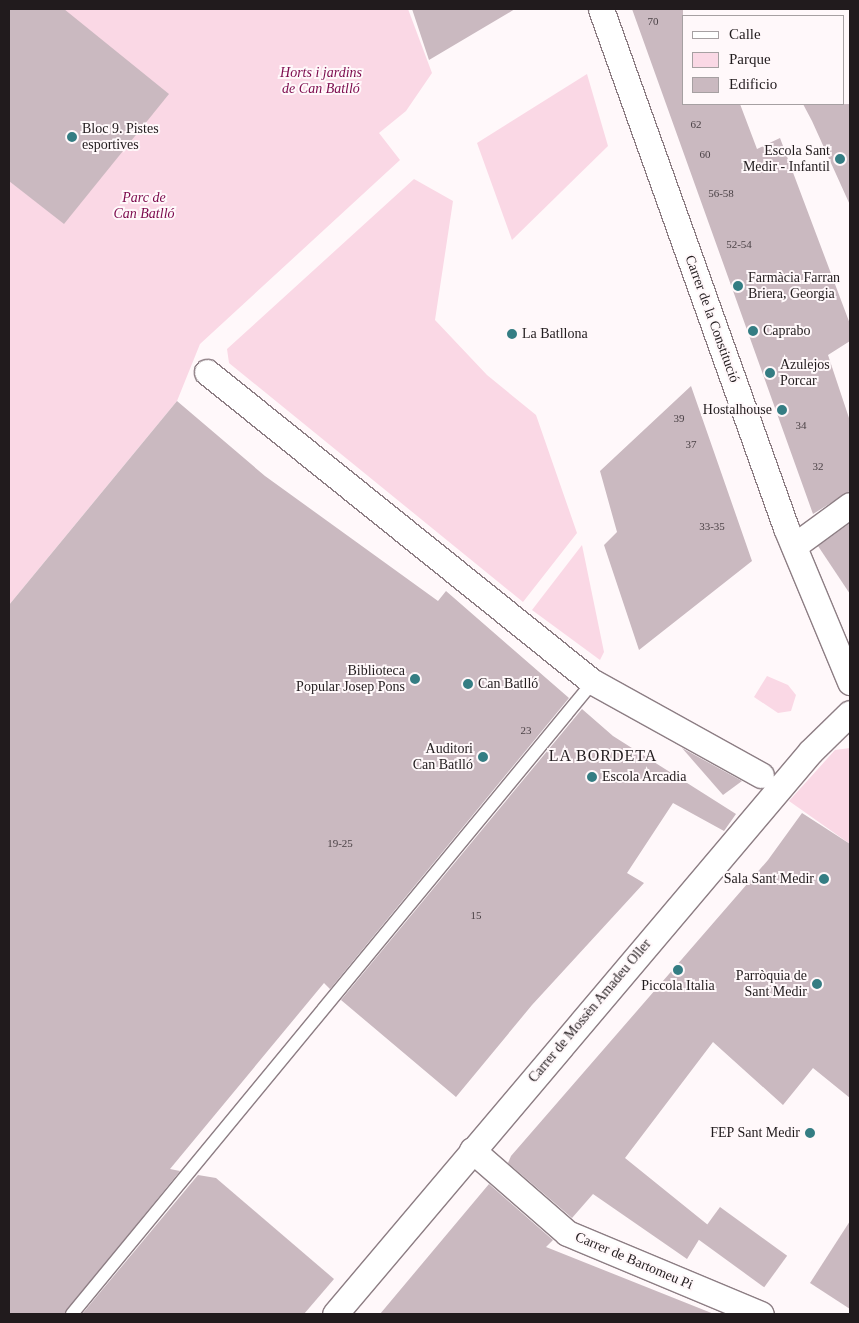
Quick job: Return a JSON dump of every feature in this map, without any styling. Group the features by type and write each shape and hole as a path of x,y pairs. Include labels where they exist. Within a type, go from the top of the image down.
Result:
{"street":[{"name":"Carrer de la Constitució","path":"601,9 818,613 850,682"},
{"path":"207,372 592,682 771,781"},
{"path":"794,546 850,505"},
{"name":"Carrer de Mossèn Amadeu Oller","path":"335,1314 472,1150 771,781 850,712"},
{"name":"Carrer de Bartomeu Pi","path":"472,1150 567,1233 761,1314"}],"lane":[{"path":"72,1314 592,682"}],"green space":[{"name":"Parc de Can Batlló","path":"9,9 408,9 432,73 406,111 379,133 400,160 200,344 177,401 9,605"},
{"path":"587,74 608,146 512,240 477,143"},
{"path":"414,179 453,201 435,320 487,375 536,415 577,533 523,602 229,363 227,349"},
{"path":"582,545 604,652 600,660 532,610"},
{"path":"767,676 788,685 796,695 791,711 778,713 754,697"},
{"path":"850,748 850,844 789,801 835,750"}],"building":[{"name":"Bloc 9. Pistes esportives","path":"9,9 64,9 169,94 64,224 9,181"},
{"path":"412,9 515,9 429,60"},
{"path":"632,9 683,9 682,105 740,105 757,149 780,138 850,324 850,341 828,355 850,421 850,491 813,514"},
{"name":"Escola Sant Medir - Infantil","path":"850,104 850,205 804,105"},
{"path":"691,386 752,561 639,650 604,545 617,532 600,471"},
{"path":"177,401 265,476 438,601 446,591 569,698 330,989 324,983 170,1169 180,1171 64,1314 9,1314 9,605"},
{"path":"850,523 850,594 818,546"},
{"path":"582,709 613,736 736,814 724,831 673,803 627,873 644,883 532,1005 456,1097 341,1000"},
{"path":"682,748 742,781 723,795"},
{"path":"802,813 850,844 850,1098 813,1068 783,1105 713,1042 625,1158 708,1225 687,1259 593,1194 572,1218 508,1163 511,1156 768,860"},
{"path":"198,1175 216,1178 334,1279 304,1314 82,1314"},
{"path":"489,1184 553,1240 546,1247 714,1314 380,1314"},
{"path":"720,1207 787,1256 764,1287 697,1239"},
{"path":"850,1221 850,1309 810,1283"}],"place":[{"name":"Bloc 9. Pistes esportives","path":"72,137"},
{"name":"Escola Sant Medir - Infantil","path":"840,159"},
{"name":"Farmàcia Farran Briera, Georgia","path":"738,286"},
{"name":"Caprabo","path":"753,331"},
{"name":"La Batllona","path":"512,334"},
{"name":"Azulejos Porcar","path":"770,373"},
{"name":"Hostalhouse","path":"782,410"},
{"name":"Biblioteca Popular Josep Pons","path":"415,679"},
{"name":"Can Batlló","path":"468,684"},
{"name":"Auditori Can Batlló","path":"483,757"},
{"name":"Escola Arcadia","path":"592,777"},
{"name":"Sala Sant Medir","path":"824,879"},
{"name":"Piccola Italia","path":"678,970"},
{"name":"Parròquia de Sant Medir","path":"817,984"},
{"name":"FEP Sant Medir","path":"810,1133"}],"district":[{"name":"LA BORDETA","path":"603,756"}],"park label":[{"name":"Horts i jardins de Can Batlló","path":"321,82"}]}
